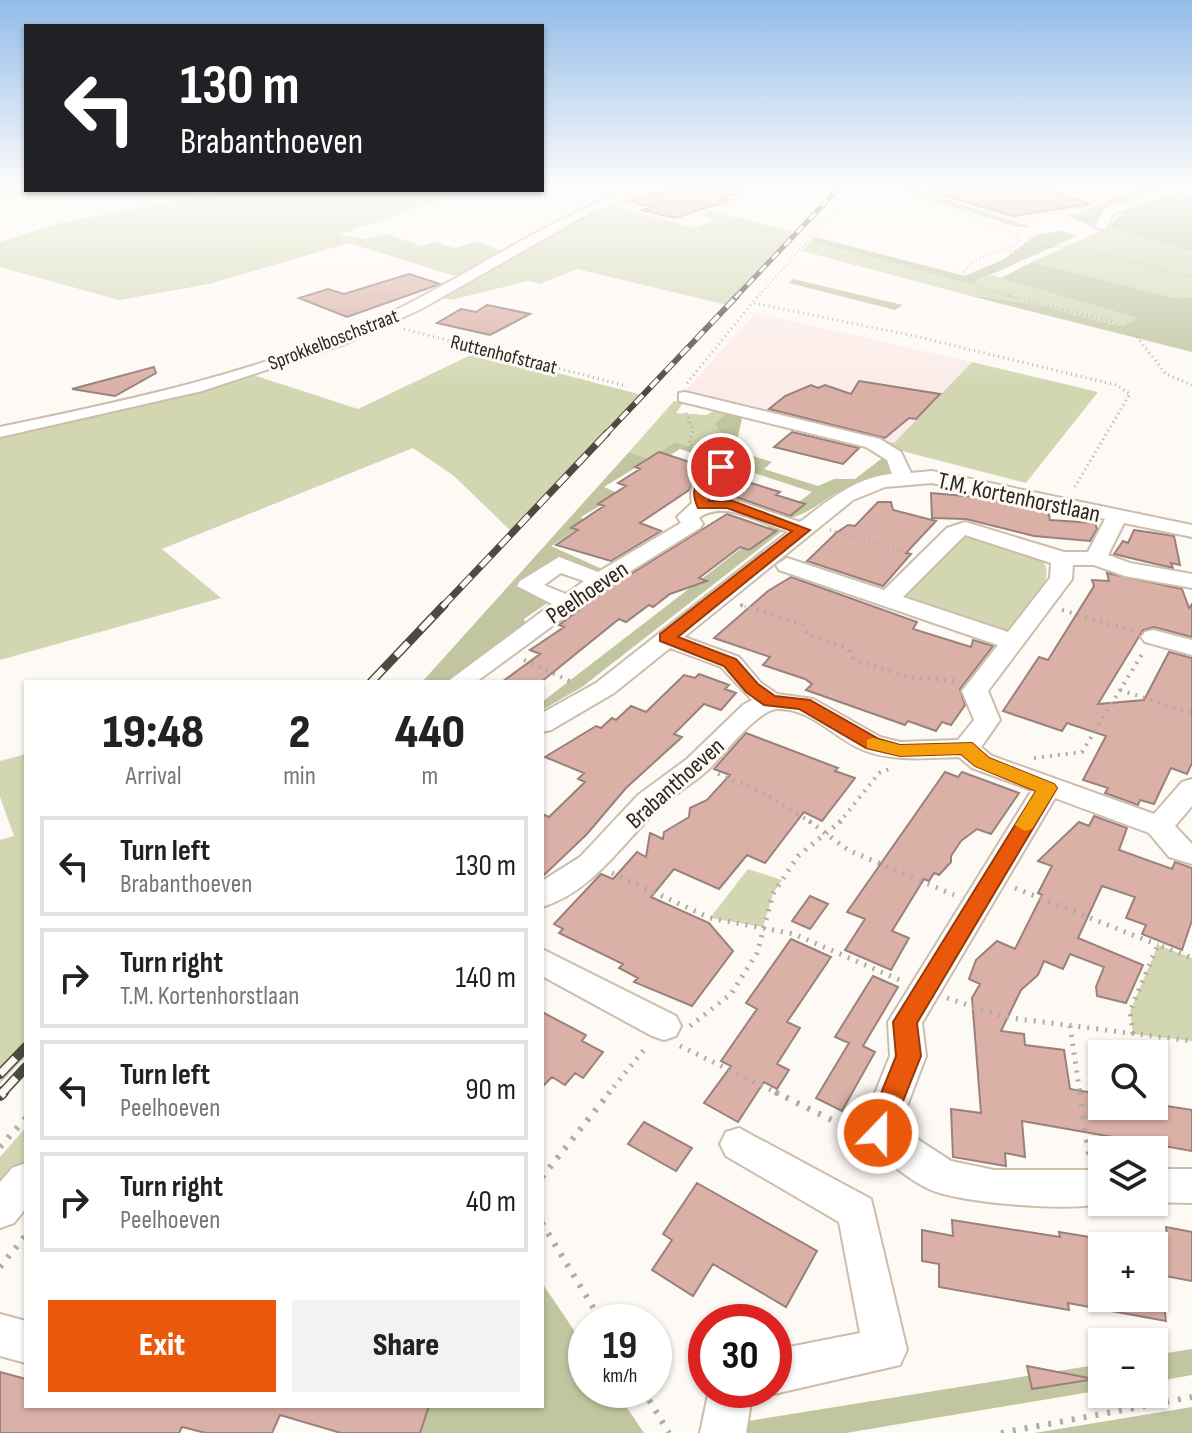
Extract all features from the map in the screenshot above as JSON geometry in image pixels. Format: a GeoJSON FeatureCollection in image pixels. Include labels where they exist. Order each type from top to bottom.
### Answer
{"type":"FeatureCollection","features":[{"type":"Feature","properties":{"kind":"street","name":"Sprokkelboschstraat"},"geometry":{"type":"LineString","coordinates":[[0,432],[190,387],[382,323],[505,255]]}},
{"type":"Feature","properties":{"kind":"street"},"geometry":{"type":"LineString","coordinates":[[692,399],[873,443],[896,456],[901,463],[902,478]]}},
{"type":"Feature","properties":{"kind":"street","name":"Peelhoeven"},"geometry":{"type":"LineString","coordinates":[[463,680],[600,580],[693,524],[687,517],[703,505],[700,493],[704,478],[721,467]]}},
{"type":"Feature","properties":{"kind":"street","name":"T.M. Kortenhorstlaan"},"geometry":{"type":"LineString","coordinates":[[544,723],[596,693],[846,496],[881,481],[902,478],[959,480],[1116,518],[1192,531]]}},
{"type":"Feature","properties":{"kind":"street"},"geometry":{"type":"LineString","coordinates":[[703,505],[728,504],[802,530]]}},
{"type":"Feature","properties":{"kind":"street"},"geometry":{"type":"LineString","coordinates":[[1096,558],[1116,518]]}},
{"type":"Feature","properties":{"kind":"street"},"geometry":{"type":"LineString","coordinates":[[889,598],[954,532],[965,528],[1062,559],[1096,558],[1125,569],[1192,581]]}},
{"type":"Feature","properties":{"kind":"street"},"geometry":{"type":"LineString","coordinates":[[966,748],[987,720],[975,691],[1061,579],[1062,559]]}},
{"type":"Feature","properties":{"kind":"street"},"geometry":{"type":"LineString","coordinates":[[568,603],[528,586],[559,564],[600,580]]}},
{"type":"Feature","properties":{"kind":"street"},"geometry":{"type":"LineString","coordinates":[[787,565],[1013,642]]}},
{"type":"Feature","properties":{"kind":"street"},"geometry":{"type":"LineString","coordinates":[[1153,637],[1192,648]]}},
{"type":"Feature","properties":{"kind":"street"},"geometry":{"type":"LineString","coordinates":[[666,638],[730,662],[752,688],[770,701],[804,704],[872,744],[900,750],[966,748],[982,762],[1159,826],[1179,850],[1192,854]]}},
{"type":"Feature","properties":{"kind":"street","name":"Brabanthoeven"},"geometry":{"type":"LineString","coordinates":[[544,895],[591,864],[648,802],[697,765],[752,710],[770,701]]}},
{"type":"Feature","properties":{"kind":"street"},"geometry":{"type":"LineString","coordinates":[[1047,788],[905,1022],[908,1056],[878,1133],[942,1177],[994,1187],[1088,1187]]}},
{"type":"Feature","properties":{"kind":"street"},"geometry":{"type":"LineString","coordinates":[[1159,826],[1192,788]]}},
{"type":"Feature","properties":{"kind":"street"},"geometry":{"type":"LineString","coordinates":[[544,962],[664,1026]]}},
{"type":"Feature","properties":{"kind":"street"},"geometry":{"type":"LineString","coordinates":[[739,1144],[857,1212],[885,1350],[792,1368]]}},
{"type":"Feature","properties":{"kind":"street"},"geometry":{"type":"LineString","coordinates":[[0,1210],[24,1182]]}},
{"type":"Feature","properties":{"kind":"street"},"geometry":{"type":"LineString","coordinates":[[1168,1186],[1192,1186]]}},
{"type":"Feature","properties":{"kind":"street"},"geometry":{"type":"LineString","coordinates":[[0,1335],[24,1341]]}},
{"type":"Feature","properties":{"kind":"street"},"geometry":{"type":"LineString","coordinates":[[723,1433],[728,1408]]}},
{"type":"Feature","properties":{"kind":"path"},"geometry":{"type":"LineString","coordinates":[[721,467],[689,444],[693,430],[685,415],[692,399],[681,390],[796,255]]}},
{"type":"Feature","properties":{"kind":"path"},"geometry":{"type":"LineString","coordinates":[[992,255],[973,262],[962,273],[984,290],[1110,321],[1136,336],[1166,374],[1192,385]]}},
{"type":"Feature","properties":{"kind":"path"},"geometry":{"type":"LineString","coordinates":[[1103,255],[1192,277]]}},
{"type":"Feature","properties":{"kind":"path"},"geometry":{"type":"LineString","coordinates":[[754,303],[948,344],[1116,385],[1130,394],[1070,496]]}},
{"type":"Feature","properties":{"kind":"path","name":"Ruttenhofstraat"},"geometry":{"type":"LineString","coordinates":[[382,323],[627,386]]}},
{"type":"Feature","properties":{"kind":"path"},"geometry":{"type":"LineString","coordinates":[[828,529],[928,558]]}},
{"type":"Feature","properties":{"kind":"path"},"geometry":{"type":"LineString","coordinates":[[738,604],[803,625],[808,635],[848,649],[854,660],[908,677],[981,682]]}},
{"type":"Feature","properties":{"kind":"path"},"geometry":{"type":"LineString","coordinates":[[1029,758],[1082,752],[1153,637],[1043,604]]}},
{"type":"Feature","properties":{"kind":"path"},"geometry":{"type":"LineString","coordinates":[[504,650],[596,693]]}},
{"type":"Feature","properties":{"kind":"path"},"geometry":{"type":"LineString","coordinates":[[1120,690],[1192,713]]}},
{"type":"Feature","properties":{"kind":"path"},"geometry":{"type":"LineString","coordinates":[[697,765],[762,792],[828,833],[848,850],[1192,958]]}},
{"type":"Feature","properties":{"kind":"path"},"geometry":{"type":"LineString","coordinates":[[664,1026],[690,1026],[731,994],[757,953],[773,894],[798,856],[828,833],[879,773],[903,768]]}},
{"type":"Feature","properties":{"kind":"path"},"geometry":{"type":"LineString","coordinates":[[591,864],[710,918],[794,934],[924,991],[1004,1017],[1192,1041]]}},
{"type":"Feature","properties":{"kind":"path"},"geometry":{"type":"LineString","coordinates":[[1133,1034],[1130,1011],[1158,945]]}},
{"type":"Feature","properties":{"kind":"path"},"geometry":{"type":"LineString","coordinates":[[664,1026],[675,1043],[859,1133],[878,1133]]}},
{"type":"Feature","properties":{"kind":"path"},"geometry":{"type":"LineString","coordinates":[[544,1175],[664,1026]]}},
{"type":"Feature","properties":{"kind":"path"},"geometry":{"type":"LineString","coordinates":[[1070,1026],[1089,1136]]}},
{"type":"Feature","properties":{"kind":"path"},"geometry":{"type":"LineString","coordinates":[[0,1147],[24,1120]]}},
{"type":"Feature","properties":{"kind":"path"},"geometry":{"type":"LineString","coordinates":[[544,1226],[591,1304]]}},
{"type":"Feature","properties":{"kind":"path"},"geometry":{"type":"LineString","coordinates":[[0,1267],[24,1237]]}},
{"type":"Feature","properties":{"kind":"path"},"geometry":{"type":"LineString","coordinates":[[1001,1433],[1192,1397]]}},
{"type":"Feature","properties":{"kind":"path"},"geometry":{"type":"LineString","coordinates":[[654,1408],[669,1433]]}},
{"type":"Feature","properties":{"kind":"shaded area"},"geometry":{"type":"Polygon","coordinates":[[[756,313],[972,362],[894,443],[686,390],[756,313]]]}},
{"type":"Feature","properties":{"kind":"green space"},"geometry":{"type":"Polygon","coordinates":[[[0,255],[308,255],[209,284],[119,300],[0,267],[0,255]]]}},
{"type":"Feature","properties":{"kind":"green space"},"geometry":{"type":"Polygon","coordinates":[[[387,255],[497,255],[458,277],[387,255]]]}},
{"type":"Feature","properties":{"kind":"green space"},"geometry":{"type":"Polygon","coordinates":[[[515,255],[778,255],[731,306],[577,269],[540,284],[528,281],[451,300],[440,297],[515,255]]]}},
{"type":"Feature","properties":{"kind":"green space"},"geometry":{"type":"Polygon","coordinates":[[[817,255],[862,255],[970,284],[992,275],[1139,318],[1121,327],[1035,304],[967,295],[817,255]]]}},
{"type":"Feature","properties":{"kind":"green space"},"geometry":{"type":"Polygon","coordinates":[[[862,255],[884,255],[965,276],[1009,255],[1035,255],[970,284],[862,255]]]}},
{"type":"Feature","properties":{"kind":"green space"},"geometry":{"type":"Polygon","coordinates":[[[1048,255],[1192,255],[1192,297],[1175,298],[1032,262],[1048,255]]]}},
{"type":"Feature","properties":{"kind":"green space"},"geometry":{"type":"Polygon","coordinates":[[[1032,262],[1175,298],[1192,297],[1192,352],[967,295],[1035,304],[1121,327],[1138,318],[1001,278],[1032,262]]]}},
{"type":"Feature","properties":{"kind":"green space"},"geometry":{"type":"Polygon","coordinates":[[[793,279],[903,305],[895,310],[789,283],[793,279]]]}},
{"type":"Feature","properties":{"kind":"green space"},"geometry":{"type":"Polygon","coordinates":[[[477,352],[646,396],[515,535],[454,476],[413,448],[162,549],[221,598],[0,660],[0,436],[253,375],[358,409],[477,352]]]}},
{"type":"Feature","properties":{"kind":"green space"},"geometry":{"type":"Polygon","coordinates":[[[972,362],[1098,392],[1026,483],[813,428],[818,424],[894,443],[972,362]]]}},
{"type":"Feature","properties":{"kind":"green space"},"geometry":{"type":"Polygon","coordinates":[[[674,401],[683,403],[676,413],[706,415],[718,409],[730,411],[723,444],[709,452],[675,442],[649,459],[629,452],[674,401]]]}},
{"type":"Feature","properties":{"kind":"green space"},"geometry":{"type":"Polygon","coordinates":[[[730,411],[743,414],[735,450],[772,462],[764,469],[818,486],[834,479],[855,479],[885,456],[899,468],[881,477],[851,485],[796,516],[776,519],[812,492],[742,469],[750,462],[725,454],[713,460],[680,449],[649,468],[640,465],[604,487],[620,494],[581,517],[587,523],[551,546],[602,569],[596,573],[559,558],[514,586],[550,601],[524,619],[526,625],[481,656],[457,680],[424,680],[629,452],[649,459],[675,442],[709,452],[726,440],[715,424],[730,411]]]}},
{"type":"Feature","properties":{"kind":"green space"},"geometry":{"type":"Polygon","coordinates":[[[770,526],[782,531],[582,687],[544,709],[544,700],[770,526]]]}},
{"type":"Feature","properties":{"kind":"green space"},"geometry":{"type":"Polygon","coordinates":[[[956,532],[1038,555],[1045,564],[1047,575],[1039,596],[1008,634],[891,597],[956,532]]]}},
{"type":"Feature","properties":{"kind":"green space"},"geometry":{"type":"Polygon","coordinates":[[[24,755],[24,1058],[0,1084],[0,840],[14,836],[0,797],[0,761],[24,755]]]}},
{"type":"Feature","properties":{"kind":"green space"},"geometry":{"type":"Polygon","coordinates":[[[748,869],[782,880],[773,894],[763,927],[710,918],[748,869]]]}},
{"type":"Feature","properties":{"kind":"green space"},"geometry":{"type":"Polygon","coordinates":[[[1158,945],[1192,958],[1192,1041],[1133,1034],[1130,1011],[1158,945]]]}},
{"type":"Feature","properties":{"kind":"green space"},"geometry":{"type":"Polygon","coordinates":[[[24,1129],[24,1169],[0,1197],[0,1157],[24,1129]]]}},
{"type":"Feature","properties":{"kind":"green space"},"geometry":{"type":"Polygon","coordinates":[[[544,1286],[568,1321],[568,1408],[627,1408],[644,1433],[391,1433],[399,1408],[544,1408],[544,1286]]]}},
{"type":"Feature","properties":{"kind":"green space"},"geometry":{"type":"Polygon","coordinates":[[[1192,1349],[1192,1375],[1168,1379],[1168,1353],[1192,1349]]]}},
{"type":"Feature","properties":{"kind":"green space"},"geometry":{"type":"Polygon","coordinates":[[[1088,1366],[1088,1392],[846,1433],[729,1433],[730,1424],[1088,1366]]]}},
{"type":"Feature","properties":{"kind":"green space"},"geometry":{"type":"Polygon","coordinates":[[[1192,1407],[1192,1433],[1034,1433],[1192,1407]]]}},
{"type":"Feature","properties":{"kind":"building"},"geometry":{"type":"Polygon","coordinates":[[[409,274],[440,284],[347,317],[299,298],[328,289],[344,294],[409,274]]]}},
{"type":"Feature","properties":{"kind":"building"},"geometry":{"type":"Polygon","coordinates":[[[487,305],[530,314],[490,335],[437,323],[461,309],[476,312],[487,305]]]}},
{"type":"Feature","properties":{"kind":"building"},"geometry":{"type":"Polygon","coordinates":[[[154,367],[156,373],[115,396],[72,389],[154,367]]]}},
{"type":"Feature","properties":{"kind":"building"},"geometry":{"type":"Polygon","coordinates":[[[859,381],[940,394],[916,419],[909,418],[885,438],[769,409],[785,396],[811,385],[818,388],[825,385],[851,394],[859,381]]]}},
{"type":"Feature","properties":{"kind":"building"},"geometry":{"type":"Polygon","coordinates":[[[792,432],[859,448],[843,464],[774,447],[792,432]]]}},
{"type":"Feature","properties":{"kind":"building"},"geometry":{"type":"Polygon","coordinates":[[[659,452],[702,466],[689,490],[640,523],[661,531],[611,561],[556,545],[578,530],[571,528],[604,506],[598,504],[626,486],[618,483],[640,469],[635,467],[659,452]]]}},
{"type":"Feature","properties":{"kind":"building"},"geometry":{"type":"Polygon","coordinates":[[[725,475],[780,492],[776,495],[805,504],[790,516],[736,497],[714,495],[716,483],[725,475]]]}},
{"type":"Feature","properties":{"kind":"building"},"geometry":{"type":"Polygon","coordinates":[[[931,493],[988,498],[1032,507],[1048,511],[1050,520],[1095,523],[1097,529],[1090,541],[1034,536],[966,519],[932,518],[931,493]]]}},
{"type":"Feature","properties":{"kind":"building"},"geometry":{"type":"Polygon","coordinates":[[[878,502],[891,502],[893,510],[936,521],[906,553],[911,554],[883,586],[807,561],[836,533],[848,525],[855,526],[878,502]]]}},
{"type":"Feature","properties":{"kind":"building"},"geometry":{"type":"Polygon","coordinates":[[[727,514],[776,531],[749,550],[740,547],[699,578],[707,581],[670,594],[626,622],[619,619],[543,680],[505,680],[540,654],[530,650],[564,627],[559,625],[610,587],[727,514]]]}},
{"type":"Feature","properties":{"kind":"building"},"geometry":{"type":"Polygon","coordinates":[[[1134,530],[1174,536],[1180,565],[1171,563],[1173,568],[1114,554],[1123,541],[1128,543],[1134,530]]]}},
{"type":"Feature","properties":{"kind":"building"},"geometry":{"type":"Polygon","coordinates":[[[1107,573],[1182,589],[1189,608],[1192,604],[1192,637],[1154,627],[1143,630],[1098,704],[1144,700],[1169,652],[1192,658],[1192,763],[1187,774],[1171,768],[1154,804],[1140,800],[1138,805],[1105,793],[1108,788],[1083,780],[1106,736],[1067,723],[1062,731],[1003,711],[1039,657],[1048,660],[1094,586],[1092,580],[1109,581],[1107,573]]]}},
{"type":"Feature","properties":{"kind":"building"},"geometry":{"type":"Polygon","coordinates":[[[791,577],[917,622],[913,629],[971,647],[973,640],[993,646],[960,689],[965,705],[951,725],[942,722],[936,731],[908,721],[905,725],[806,690],[812,684],[805,679],[763,665],[770,657],[714,638],[768,591],[791,577]]]}},
{"type":"Feature","properties":{"kind":"building"},"geometry":{"type":"Polygon","coordinates":[[[699,674],[729,685],[725,689],[736,693],[721,710],[704,704],[674,734],[682,737],[626,788],[587,834],[544,875],[544,815],[549,817],[585,782],[578,779],[584,773],[545,757],[596,726],[601,728],[612,718],[616,720],[631,706],[646,712],[684,675],[695,678],[699,674]]]}},
{"type":"Feature","properties":{"kind":"building"},"geometry":{"type":"Polygon","coordinates":[[[746,733],[838,768],[835,771],[855,778],[822,821],[804,812],[765,863],[747,855],[719,889],[674,869],[651,897],[709,923],[733,951],[692,1006],[634,982],[638,978],[619,968],[623,964],[559,933],[563,929],[554,924],[601,874],[613,879],[637,852],[646,857],[650,833],[663,839],[664,832],[689,817],[690,808],[707,800],[730,775],[714,769],[746,733]]]}},
{"type":"Feature","properties":{"kind":"building"},"geometry":{"type":"Polygon","coordinates":[[[945,772],[958,777],[962,772],[1019,793],[991,834],[977,829],[961,841],[951,856],[951,862],[939,875],[934,873],[929,881],[924,879],[892,931],[909,938],[891,970],[845,950],[865,919],[847,912],[945,772]]]}},
{"type":"Feature","properties":{"kind":"building"},"geometry":{"type":"Polygon","coordinates":[[[1094,816],[1127,828],[1119,850],[1172,869],[1175,862],[1192,868],[1192,920],[1182,950],[1142,934],[1146,925],[1126,918],[1135,897],[1102,886],[1078,938],[1143,965],[1126,1003],[1097,996],[1096,987],[1104,967],[1070,954],[1063,969],[1044,961],[1038,975],[1021,990],[1001,1031],[1024,1034],[1025,1045],[1064,1050],[1070,1089],[1088,1092],[1088,1120],[1168,1120],[1168,1106],[1192,1110],[1192,1151],[1168,1147],[1168,1136],[1107,1136],[1022,1121],[1025,1157],[1005,1153],[1006,1166],[953,1157],[951,1109],[981,1113],[972,998],[980,984],[969,979],[976,960],[997,941],[1015,949],[1042,895],[1038,893],[1052,866],[1038,861],[1079,822],[1089,826],[1094,816]]]}},
{"type":"Feature","properties":{"kind":"building"},"geometry":{"type":"Polygon","coordinates":[[[810,896],[828,904],[810,929],[792,921],[810,896]]]}},
{"type":"Feature","properties":{"kind":"building"},"geometry":{"type":"Polygon","coordinates":[[[791,939],[831,957],[787,1022],[800,1028],[777,1064],[789,1070],[777,1089],[764,1082],[738,1122],[704,1103],[731,1066],[721,1061],[757,1009],[746,1003],[791,939]]]}},
{"type":"Feature","properties":{"kind":"building"},"geometry":{"type":"Polygon","coordinates":[[[873,976],[898,987],[863,1046],[875,1052],[842,1111],[816,1098],[849,1043],[835,1037],[873,976]]]}},
{"type":"Feature","properties":{"kind":"building"},"geometry":{"type":"Polygon","coordinates":[[[544,1013],[586,1035],[582,1041],[603,1052],[583,1078],[575,1073],[565,1085],[552,1077],[544,1085],[544,1013]]]}},
{"type":"Feature","properties":{"kind":"building"},"geometry":{"type":"Polygon","coordinates":[[[644,1122],[692,1148],[676,1171],[628,1144],[644,1122]]]}},
{"type":"Feature","properties":{"kind":"building"},"geometry":{"type":"Polygon","coordinates":[[[697,1183],[817,1251],[788,1304],[781,1304],[713,1264],[693,1296],[652,1270],[672,1240],[663,1234],[697,1183]]]}},
{"type":"Feature","properties":{"kind":"building"},"geometry":{"type":"Polygon","coordinates":[[[952,1220],[1060,1237],[1059,1232],[1088,1237],[1088,1307],[1068,1303],[1069,1310],[939,1287],[939,1264],[922,1261],[922,1230],[953,1236],[952,1220]]]}},
{"type":"Feature","properties":{"kind":"building"},"geometry":{"type":"Polygon","coordinates":[[[1166,1227],[1192,1232],[1192,1281],[1168,1277],[1166,1227]]]}},
{"type":"Feature","properties":{"kind":"building"},"geometry":{"type":"Polygon","coordinates":[[[1117,1312],[1165,1312],[1166,1321],[1117,1312]]]}},
{"type":"Feature","properties":{"kind":"building"},"geometry":{"type":"Polygon","coordinates":[[[1027,1366],[1088,1378],[1088,1380],[1032,1389],[1027,1366]]]}},
{"type":"Feature","properties":{"kind":"building"},"geometry":{"type":"Polygon","coordinates":[[[0,1372],[24,1378],[24,1408],[428,1408],[420,1433],[341,1433],[280,1415],[272,1433],[206,1433],[182,1427],[179,1433],[0,1433],[0,1372]]]}},
{"type":"Feature","properties":{"kind":"railway"},"geometry":{"type":"LineString","coordinates":[[735,298],[776,255]]}},
{"type":"Feature","properties":{"kind":"railway"},"geometry":{"type":"LineString","coordinates":[[605,435],[737,296]]}},
{"type":"Feature","properties":{"kind":"railway"},"geometry":{"type":"LineString","coordinates":[[442,607],[607,433]]}},
{"type":"Feature","properties":{"kind":"railway"},"geometry":{"type":"LineString","coordinates":[[373,680],[444,605]]}},
{"type":"Feature","properties":{"kind":"railway"},"geometry":{"type":"LineString","coordinates":[[0,1074],[24,1049]]}},
{"type":"Feature","properties":{"kind":"railway"},"geometry":{"type":"LineString","coordinates":[[1,1094],[24,1069]]}},
{"type":"Feature","properties":{"kind":"slow traffic"},"geometry":{"type":"LineString","coordinates":[[873,744],[900,750],[966,748],[982,762],[1047,788],[1025,825]]}},
{"type":"Feature","properties":{"kind":"route"},"geometry":{"type":"LineString","coordinates":[[721,467],[704,478],[700,493],[703,505],[728,504],[802,530],[666,638],[730,662],[752,688],[770,701],[804,704],[872,744],[900,750],[966,748],[982,762],[1047,788],[905,1022],[908,1056],[878,1133]]}}]}
